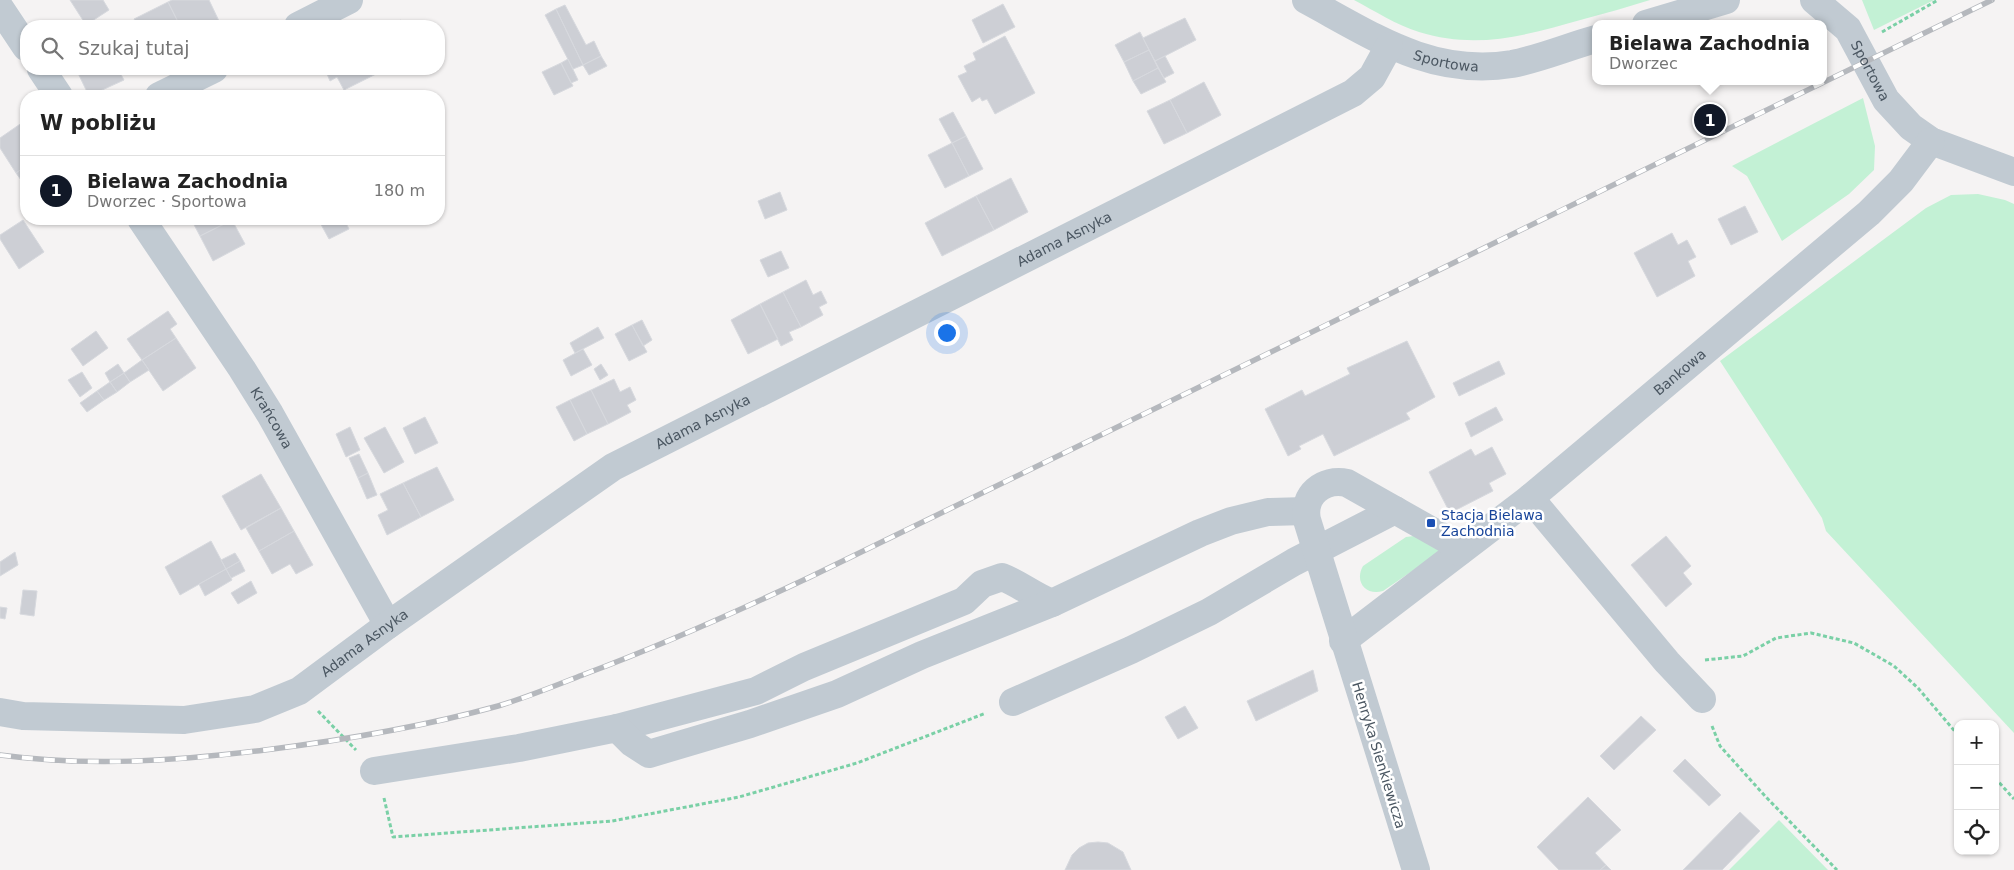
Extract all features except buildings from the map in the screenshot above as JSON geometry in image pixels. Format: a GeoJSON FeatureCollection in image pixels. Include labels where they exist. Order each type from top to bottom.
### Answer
{"type":"FeatureCollection","features":[{"type":"Feature","properties":{"kind":"street"},"geometry":{"type":"LineString","coordinates":[[310,20],[350,0]]}},
{"type":"Feature","properties":{"kind":"street","name":"Sportowa"},"geometry":{"type":"LineString","coordinates":[[1306,0],[1389,46],[1444,64],[1474,67],[1513,64],[1592,40]]}},
{"type":"Feature","properties":{"kind":"street"},"geometry":{"type":"LineString","coordinates":[[1659,20],[1726,0]]}},
{"type":"Feature","properties":{"kind":"street","name":"Sportowa"},"geometry":{"type":"LineString","coordinates":[[1814,0],[1848,29],[1886,100],[1911,127],[1931,141]]}},
{"type":"Feature","properties":{"kind":"street"},"geometry":{"type":"LineString","coordinates":[[0,8],[20,38]]}},
{"type":"Feature","properties":{"kind":"street","name":"Adama Asnyka"},"geometry":{"type":"LineString","coordinates":[[0,712],[23,716],[184,720],[255,709],[299,691],[388,625],[613,466],[1353,93],[1372,77],[1389,46]]}},
{"type":"Feature","properties":{"kind":"street"},"geometry":{"type":"LineString","coordinates":[[45,75],[55,90]]}},
{"type":"Feature","properties":{"kind":"street"},"geometry":{"type":"LineString","coordinates":[[171,90],[202,75]]}},
{"type":"Feature","properties":{"kind":"street"},"geometry":{"type":"LineString","coordinates":[[1931,141],[2014,172]]}},
{"type":"Feature","properties":{"kind":"street","name":"Bankowa"},"geometry":{"type":"LineString","coordinates":[[1343,640],[1530,498],[1869,213],[1901,181],[1931,141]]}},
{"type":"Feature","properties":{"kind":"street","name":"Krańcowa"},"geometry":{"type":"LineString","coordinates":[[145,225],[265,406],[388,625]]}},
{"type":"Feature","properties":{"kind":"street"},"geometry":{"type":"LineString","coordinates":[[617,728],[632,743],[649,754],[750,724],[837,694],[922,655],[1052,603],[1231,520],[1268,512],[1306,511],[1308,502],[1315,491],[1325,484],[1334,482],[1350,485],[1395,510],[1448,540],[1460,552]]}},
{"type":"Feature","properties":{"kind":"street"},"geometry":{"type":"LineString","coordinates":[[1530,498],[1667,662],[1702,699]]}},
{"type":"Feature","properties":{"kind":"street"},"geometry":{"type":"LineString","coordinates":[[1013,702],[1131,650],[1209,612],[1316,551],[1395,510]]}},
{"type":"Feature","properties":{"kind":"street","name":"Henryka Sienkiewicza"},"geometry":{"type":"LineString","coordinates":[[1306,511],[1307,520],[1343,640],[1416,870]]}},
{"type":"Feature","properties":{"kind":"street"},"geometry":{"type":"LineString","coordinates":[[374,772],[519,748],[617,728],[756,691],[804,667],[964,601],[982,584],[1002,577],[1019,584],[1036,597],[1052,603]]}},
{"type":"Feature","properties":{"kind":"path"},"geometry":{"type":"LineString","coordinates":[[1858,46],[1938,0]]}},
{"type":"Feature","properties":{"kind":"path"},"geometry":{"type":"LineString","coordinates":[[1667,662],[1742,656],[1776,638],[1811,634],[1854,643],[1894,666],[1918,688],[1954,730]]}},
{"type":"Feature","properties":{"kind":"path"},"geometry":{"type":"LineString","coordinates":[[1702,699],[1720,746],[1837,870]]}},
{"type":"Feature","properties":{"kind":"path"},"geometry":{"type":"LineString","coordinates":[[392,837],[612,820],[739,797],[857,763],[1013,702]]}},
{"type":"Feature","properties":{"kind":"path"},"geometry":{"type":"LineString","coordinates":[[1999,782],[2014,799]]}},
{"type":"Feature","properties":{"kind":"green space"},"geometry":{"type":"Polygon","coordinates":[[[1354,0],[1650,0],[1522,35],[1482,40],[1462,40],[1410,29],[1354,0]]]}},
{"type":"Feature","properties":{"kind":"green space"},"geometry":{"type":"Polygon","coordinates":[[[1862,0],[1934,0],[1874,30],[1862,0]]]}},
{"type":"Feature","properties":{"kind":"green space"},"geometry":{"type":"Polygon","coordinates":[[[1863,98],[1875,146],[1874,170],[1849,194],[1782,241],[1747,176],[1732,166],[1863,98]]]}},
{"type":"Feature","properties":{"kind":"green space"},"geometry":{"type":"Polygon","coordinates":[[[1978,194],[2014,204],[2014,733],[1826,531],[1822,518],[1720,361],[1926,208],[1951,195],[1978,194]]]}},
{"type":"Feature","properties":{"kind":"green space"},"geometry":{"type":"Polygon","coordinates":[[[1414,536],[1439,544],[1440,552],[1383,591],[1367,590],[1363,586],[1360,577],[1363,566],[1406,537],[1414,536]]]}},
{"type":"Feature","properties":{"kind":"green space"},"geometry":{"type":"Polygon","coordinates":[[[1779,820],[1828,870],[1729,870],[1779,820]]]}},
{"type":"Feature","properties":{"kind":"railway"},"geometry":{"type":"LineString","coordinates":[[1827,81],[1992,0]]}},
{"type":"Feature","properties":{"kind":"railway"},"geometry":{"type":"LineString","coordinates":[[0,755],[34,759],[100,762],[166,760],[265,750],[412,727],[498,706],[542,691],[671,640],[810,577],[1818,85]]}},
{"type":"Feature","properties":{"kind":"place","name":"Bielawa Zachodnia"},"geometry":{"type":"Point","coordinates":[1710,120]}},
{"type":"Feature","properties":{"kind":"place","name":"Stacja Bielawa Zachodnia"},"geometry":{"type":"Point","coordinates":[1431,523]}}]}
